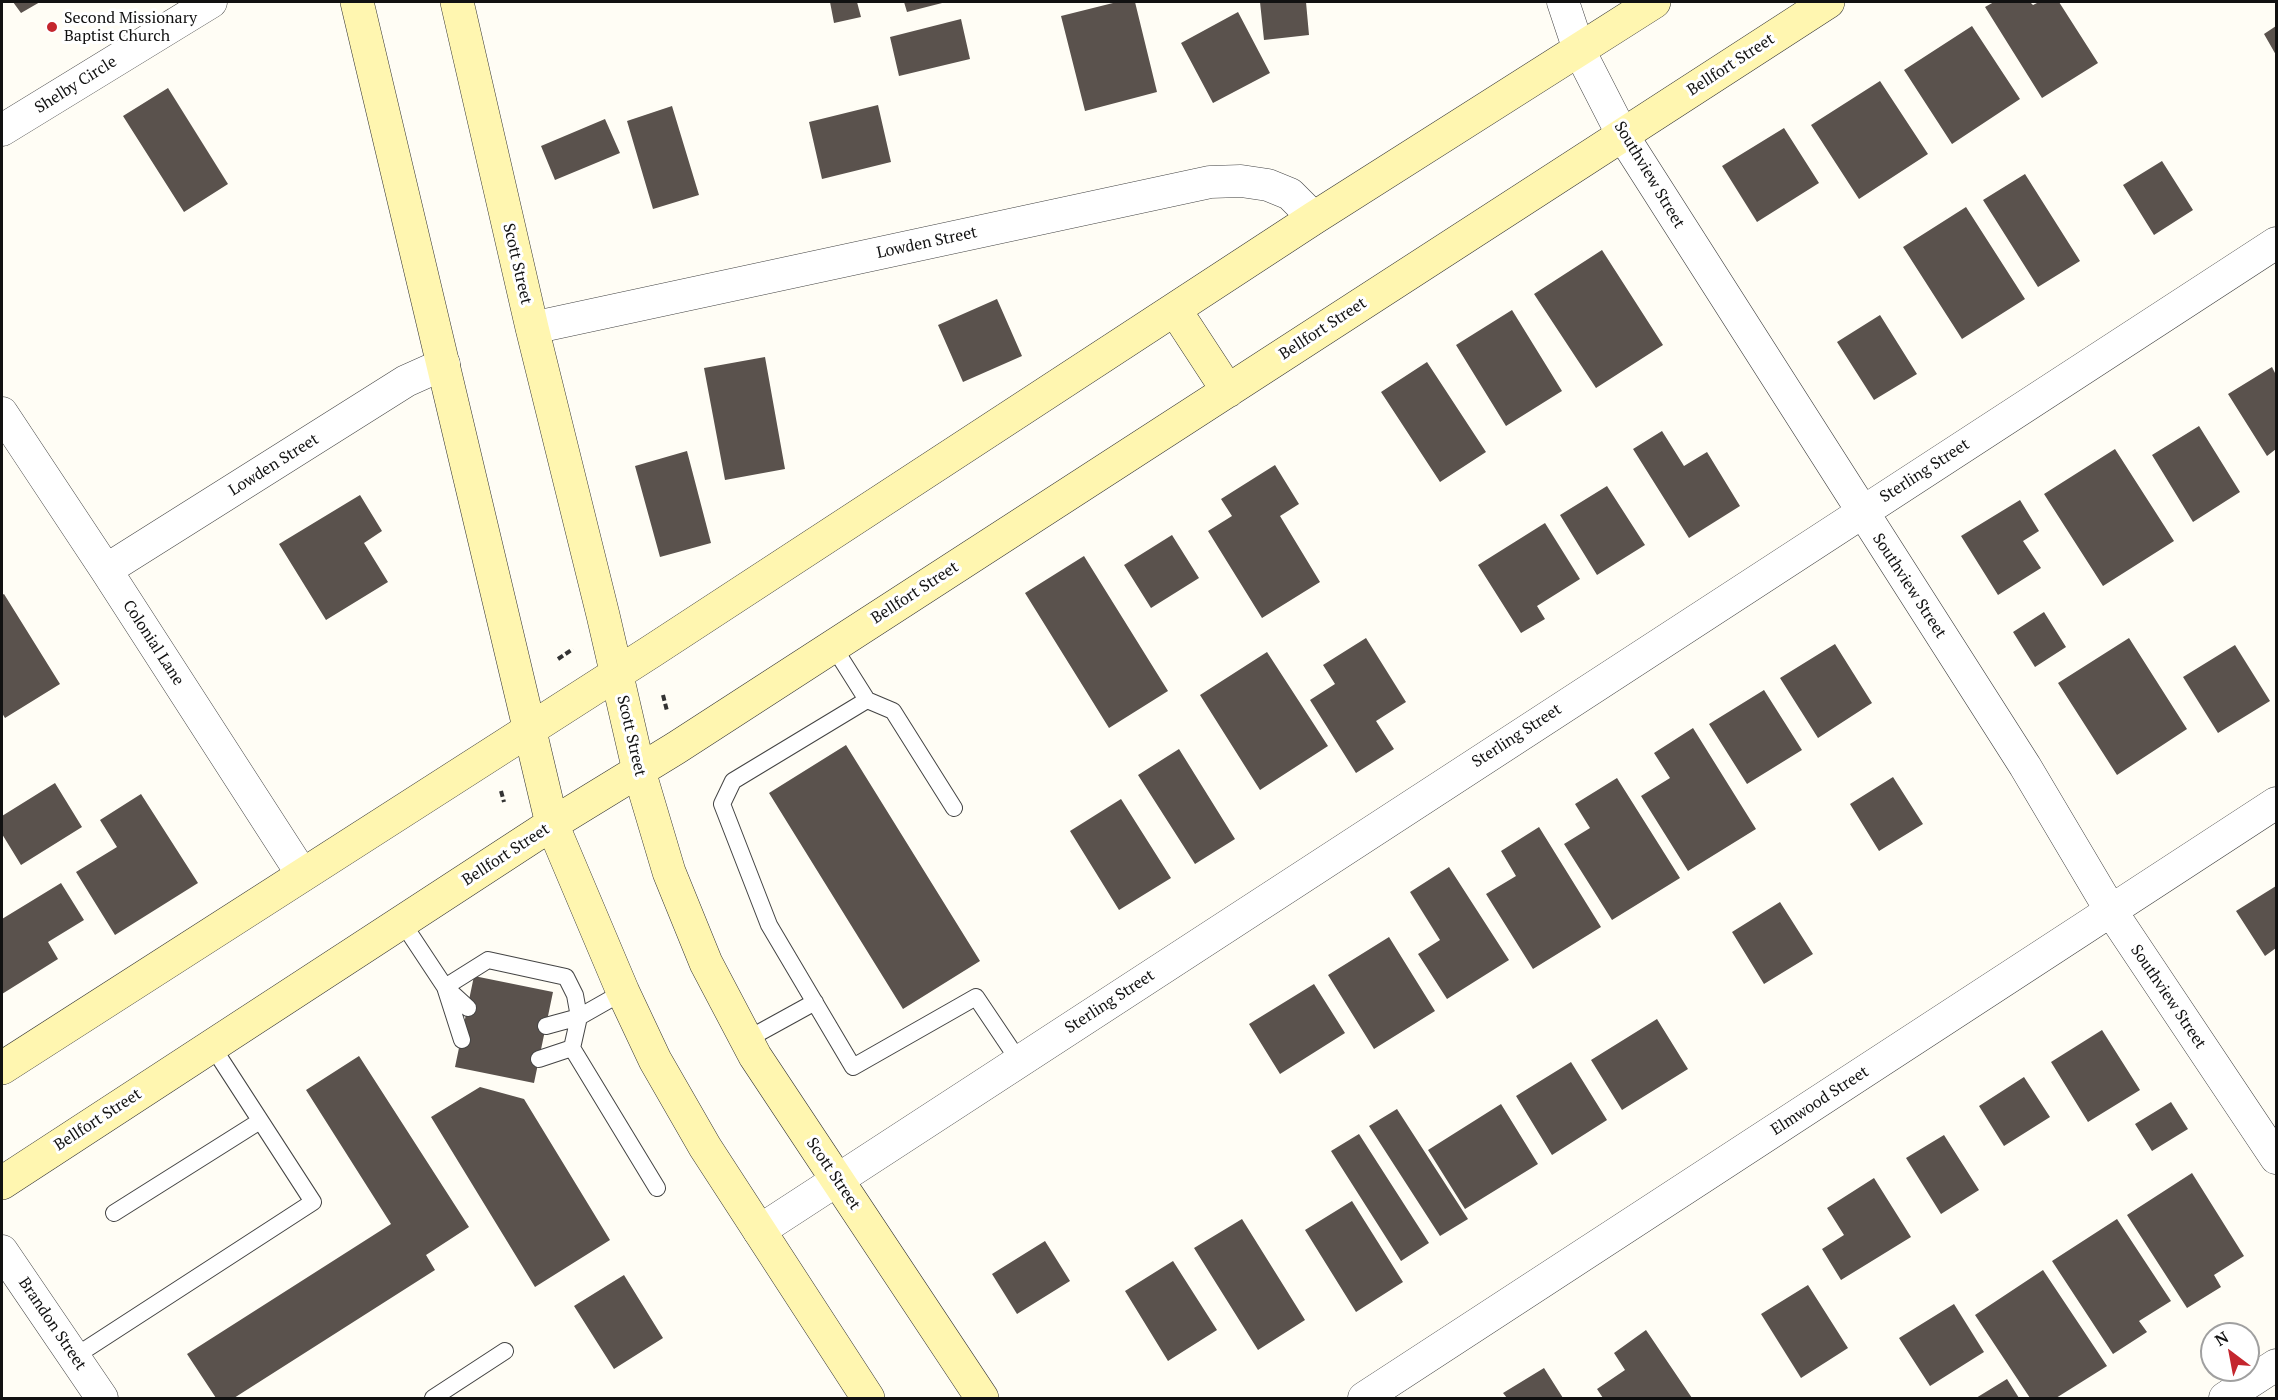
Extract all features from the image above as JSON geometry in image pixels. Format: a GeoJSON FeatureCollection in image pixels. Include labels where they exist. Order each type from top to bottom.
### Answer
{"type":"FeatureCollection","features":[{"type":"Feature","properties":{"kind":"main road"},"geometry":{"type":"LineString","coordinates":[[357,2],[552,824],[623,992],[655,1060],[705,1147],[868,1398]]}},
{"type":"Feature","properties":{"kind":"main road","name":"Scott Street"},"geometry":{"type":"LineString","coordinates":[[457,2],[532,328],[639,771],[669,872],[706,963],[754,1056],[982,1398]]}},
{"type":"Feature","properties":{"kind":"main road"},"geometry":{"type":"LineString","coordinates":[[2,1068],[617,673],[1314,218],[1654,2]]}},
{"type":"Feature","properties":{"kind":"main road","name":"Bellfort Street"},"geometry":{"type":"LineString","coordinates":[[2,1183],[552,824],[639,771],[1828,2]]}},
{"type":"Feature","properties":{"kind":"main road"},"geometry":{"type":"LineString","coordinates":[[1175,310],[1228,391]]}},
{"type":"Feature","properties":{"kind":"street","name":"Shelby Circle"},"geometry":{"type":"LineString","coordinates":[[2,130],[211,2]]}},
{"type":"Feature","properties":{"kind":"street","name":"Southview Street"},"geometry":{"type":"LineString","coordinates":[[1563,2],[1580,50],[1623,136],[2025,766],[2111,911],[2277,1158]]}},
{"type":"Feature","properties":{"kind":"street","name":"Lowden Street"},"geometry":{"type":"LineString","coordinates":[[532,328],[1210,182],[1241,181],[1268,185],[1290,194],[1314,218]]}},
{"type":"Feature","properties":{"kind":"street","name":"Sterling Street"},"geometry":{"type":"LineString","coordinates":[[759,1231],[2277,243]]}},
{"type":"Feature","properties":{"kind":"street","name":"Lowden Street"},"geometry":{"type":"LineString","coordinates":[[106,570],[406,381],[444,364]]}},
{"type":"Feature","properties":{"kind":"street","name":"Colonial Lane"},"geometry":{"type":"LineString","coordinates":[[2,413],[302,874]]}},
{"type":"Feature","properties":{"kind":"street","name":"Elmwood Street"},"geometry":{"type":"LineString","coordinates":[[1364,1398],[2277,804]]}},
{"type":"Feature","properties":{"kind":"street","name":"Brandon Street"},"geometry":{"type":"LineString","coordinates":[[2,1251],[102,1398]]}},
{"type":"Feature","properties":{"kind":"street"},"geometry":{"type":"LineString","coordinates":[[2225,1398],[2277,1365]]}},
{"type":"Feature","properties":{"kind":"lane"},"geometry":{"type":"LineString","coordinates":[[833,646],[867,700],[893,711],[954,808]]}},
{"type":"Feature","properties":{"kind":"lane"},"geometry":{"type":"LineString","coordinates":[[867,700],[733,780],[722,804],[770,925],[853,1067],[976,997],[1019,1061]]}},
{"type":"Feature","properties":{"kind":"lane"},"geometry":{"type":"LineString","coordinates":[[402,922],[445,987],[468,1008]]}},
{"type":"Feature","properties":{"kind":"lane"},"geometry":{"type":"LineString","coordinates":[[445,987],[488,960],[566,977],[575,995],[579,1017],[572,1048],[657,1188]]}},
{"type":"Feature","properties":{"kind":"lane"},"geometry":{"type":"LineString","coordinates":[[445,987],[462,1040]]}},
{"type":"Feature","properties":{"kind":"lane"},"geometry":{"type":"LineString","coordinates":[[546,1026],[579,1017],[623,992]]}},
{"type":"Feature","properties":{"kind":"lane"},"geometry":{"type":"LineString","coordinates":[[746,1040],[815,1002]]}},
{"type":"Feature","properties":{"kind":"lane"},"geometry":{"type":"LineString","coordinates":[[74,1357],[313,1202],[212,1046]]}},
{"type":"Feature","properties":{"kind":"lane"},"geometry":{"type":"LineString","coordinates":[[539,1059],[572,1048]]}},
{"type":"Feature","properties":{"kind":"lane"},"geometry":{"type":"LineString","coordinates":[[114,1213],[260,1121]]}},
{"type":"Feature","properties":{"kind":"lane"},"geometry":{"type":"LineString","coordinates":[[433,1398],[505,1351]]}},
{"type":"Feature","properties":{"kind":"path"},"geometry":{"type":"LineString","coordinates":[[558,659],[575,648]]}},
{"type":"Feature","properties":{"kind":"path"},"geometry":{"type":"LineString","coordinates":[[663,695],[667,711]]}},
{"type":"Feature","properties":{"kind":"building"},"geometry":{"type":"Polygon","coordinates":[[[13,2],[40,2],[21,13],[13,2]]]}},
{"type":"Feature","properties":{"kind":"building"},"geometry":{"type":"Polygon","coordinates":[[[830,2],[857,2],[861,17],[834,23],[830,2]]]}},
{"type":"Feature","properties":{"kind":"building"},"geometry":{"type":"Polygon","coordinates":[[[904,2],[946,2],[907,12],[904,2]]]}},
{"type":"Feature","properties":{"kind":"building"},"geometry":{"type":"Polygon","coordinates":[[[1117,2],[1135,2],[1157,92],[1085,111],[1061,16],[1117,2]]]}},
{"type":"Feature","properties":{"kind":"building"},"geometry":{"type":"Polygon","coordinates":[[[1260,2],[1306,2],[1309,35],[1264,40],[1260,2]]]}},
{"type":"Feature","properties":{"kind":"building"},"geometry":{"type":"Polygon","coordinates":[[[1994,2],[2030,2],[2033,5],[2039,2],[2059,2],[2098,63],[2042,98],[1985,7],[1994,2]]]}},
{"type":"Feature","properties":{"kind":"building"},"geometry":{"type":"Polygon","coordinates":[[[1238,12],[1270,73],[1213,103],[1181,43],[1238,12]]]}},
{"type":"Feature","properties":{"kind":"building"},"geometry":{"type":"Polygon","coordinates":[[[961,19],[970,59],[899,76],[890,37],[961,19]]]}},
{"type":"Feature","properties":{"kind":"building"},"geometry":{"type":"Polygon","coordinates":[[[1972,26],[2020,99],[1952,144],[1904,70],[1972,26]]]}},
{"type":"Feature","properties":{"kind":"building"},"geometry":{"type":"Polygon","coordinates":[[[2276,26],[2276,55],[2264,34],[2276,26]]]}},
{"type":"Feature","properties":{"kind":"building"},"geometry":{"type":"Polygon","coordinates":[[[1880,81],[1928,154],[1859,199],[1811,125],[1880,81]]]}},
{"type":"Feature","properties":{"kind":"building"},"geometry":{"type":"Polygon","coordinates":[[[168,88],[228,184],[184,212],[123,116],[168,88]]]}},
{"type":"Feature","properties":{"kind":"building"},"geometry":{"type":"Polygon","coordinates":[[[878,105],[891,162],[822,179],[809,122],[878,105]]]}},
{"type":"Feature","properties":{"kind":"building"},"geometry":{"type":"Polygon","coordinates":[[[672,106],[699,195],[653,209],[627,121],[672,106]]]}},
{"type":"Feature","properties":{"kind":"building"},"geometry":{"type":"Polygon","coordinates":[[[605,119],[620,153],[555,180],[541,146],[605,119]]]}},
{"type":"Feature","properties":{"kind":"building"},"geometry":{"type":"Polygon","coordinates":[[[1784,128],[1819,183],[1757,222],[1722,166],[1784,128]]]}},
{"type":"Feature","properties":{"kind":"building"},"geometry":{"type":"Polygon","coordinates":[[[2162,161],[2193,210],[2154,235],[2123,185],[2162,161]]]}},
{"type":"Feature","properties":{"kind":"building"},"geometry":{"type":"Polygon","coordinates":[[[2025,174],[2080,261],[2038,287],[1983,200],[2025,174]]]}},
{"type":"Feature","properties":{"kind":"building"},"geometry":{"type":"Polygon","coordinates":[[[1966,207],[2025,299],[1962,339],[1903,247],[1966,207]]]}},
{"type":"Feature","properties":{"kind":"building"},"geometry":{"type":"Polygon","coordinates":[[[1602,250],[1663,345],[1596,388],[1534,294],[1602,250]]]}},
{"type":"Feature","properties":{"kind":"building"},"geometry":{"type":"Polygon","coordinates":[[[997,299],[1022,356],[963,382],[938,325],[997,299]]]}},
{"type":"Feature","properties":{"kind":"building"},"geometry":{"type":"Polygon","coordinates":[[[1512,310],[1562,391],[1506,426],[1456,345],[1512,310]]]}},
{"type":"Feature","properties":{"kind":"building"},"geometry":{"type":"Polygon","coordinates":[[[1880,315],[1917,374],[1874,400],[1837,342],[1880,315]]]}},
{"type":"Feature","properties":{"kind":"building"},"geometry":{"type":"Polygon","coordinates":[[[765,357],[785,469],[725,480],[704,368],[765,357]]]}},
{"type":"Feature","properties":{"kind":"building"},"geometry":{"type":"Polygon","coordinates":[[[1427,362],[1486,452],[1440,482],[1381,392],[1427,362]]]}},
{"type":"Feature","properties":{"kind":"building"},"geometry":{"type":"Polygon","coordinates":[[[2272,367],[2276,375],[2276,449],[2267,456],[2228,394],[2272,367]]]}},
{"type":"Feature","properties":{"kind":"building"},"geometry":{"type":"Polygon","coordinates":[[[2199,426],[2240,492],[2193,522],[2152,455],[2199,426]]]}},
{"type":"Feature","properties":{"kind":"building"},"geometry":{"type":"Polygon","coordinates":[[[1662,431],[1684,466],[1707,452],[1740,506],[1689,538],[1633,449],[1662,431]]]}},
{"type":"Feature","properties":{"kind":"building"},"geometry":{"type":"Polygon","coordinates":[[[2115,449],[2174,541],[2103,586],[2044,494],[2115,449]]]}},
{"type":"Feature","properties":{"kind":"building"},"geometry":{"type":"Polygon","coordinates":[[[687,451],[711,543],[660,557],[635,466],[687,451]]]}},
{"type":"Feature","properties":{"kind":"building"},"geometry":{"type":"Polygon","coordinates":[[[1275,465],[1299,504],[1280,516],[1320,582],[1262,618],[1208,531],[1232,516],[1221,499],[1275,465]]]}},
{"type":"Feature","properties":{"kind":"building"},"geometry":{"type":"Polygon","coordinates":[[[1607,486],[1645,545],[1597,575],[1560,515],[1607,486]]]}},
{"type":"Feature","properties":{"kind":"building"},"geometry":{"type":"Polygon","coordinates":[[[360,495],[382,531],[364,543],[388,582],[326,620],[279,544],[360,495]]]}},
{"type":"Feature","properties":{"kind":"building"},"geometry":{"type":"Polygon","coordinates":[[[2020,500],[2039,531],[2023,541],[2041,568],[1998,595],[1961,536],[2020,500]]]}},
{"type":"Feature","properties":{"kind":"building"},"geometry":{"type":"Polygon","coordinates":[[[1545,523],[1580,579],[1537,606],[1545,619],[1521,633],[1478,565],[1545,523]]]}},
{"type":"Feature","properties":{"kind":"building"},"geometry":{"type":"Polygon","coordinates":[[[1172,535],[1199,578],[1151,608],[1124,565],[1172,535]]]}},
{"type":"Feature","properties":{"kind":"building"},"geometry":{"type":"Polygon","coordinates":[[[1084,556],[1168,691],[1109,728],[1025,593],[1084,556]]]}},
{"type":"Feature","properties":{"kind":"building"},"geometry":{"type":"Polygon","coordinates":[[[4,594],[60,684],[5,718],[2,713],[2,595],[4,594]]]}},
{"type":"Feature","properties":{"kind":"building"},"geometry":{"type":"Polygon","coordinates":[[[2044,612],[2066,647],[2035,667],[2013,632],[2044,612]]]}},
{"type":"Feature","properties":{"kind":"building"},"geometry":{"type":"Polygon","coordinates":[[[1366,638],[1406,702],[1376,721],[1394,749],[1356,773],[1310,700],[1335,684],[1323,665],[1366,638]]]}},
{"type":"Feature","properties":{"kind":"building"},"geometry":{"type":"Polygon","coordinates":[[[2129,638],[2187,729],[2117,775],[2058,683],[2129,638]]]}},
{"type":"Feature","properties":{"kind":"building"},"geometry":{"type":"Polygon","coordinates":[[[1835,644],[1872,703],[1818,738],[1780,678],[1835,644]]]}},
{"type":"Feature","properties":{"kind":"building"},"geometry":{"type":"Polygon","coordinates":[[[2235,645],[2270,701],[2218,733],[2183,677],[2235,645]]]}},
{"type":"Feature","properties":{"kind":"building"},"geometry":{"type":"Polygon","coordinates":[[[1267,652],[1328,746],[1260,790],[1200,695],[1267,652]]]}},
{"type":"Feature","properties":{"kind":"building"},"geometry":{"type":"Polygon","coordinates":[[[1764,690],[1802,750],[1747,784],[1709,724],[1764,690]]]}},
{"type":"Feature","properties":{"kind":"building"},"geometry":{"type":"Polygon","coordinates":[[[1693,728],[1756,829],[1688,871],[1641,796],[1670,778],[1654,753],[1693,728]]]}},
{"type":"Feature","properties":{"kind":"building"},"geometry":{"type":"Polygon","coordinates":[[[846,745],[980,961],[903,1009],[769,793],[846,745]]]}},
{"type":"Feature","properties":{"kind":"building"},"geometry":{"type":"Polygon","coordinates":[[[1179,749],[1235,839],[1195,864],[1138,775],[1179,749]]]}},
{"type":"Feature","properties":{"kind":"building"},"geometry":{"type":"Polygon","coordinates":[[[1893,777],[1923,824],[1879,851],[1850,804],[1893,777]]]}},
{"type":"Feature","properties":{"kind":"building"},"geometry":{"type":"Polygon","coordinates":[[[1617,778],[1680,878],[1612,920],[1564,844],[1590,828],[1575,804],[1617,778]]]}},
{"type":"Feature","properties":{"kind":"building"},"geometry":{"type":"Polygon","coordinates":[[[55,783],[82,827],[21,865],[2,834],[2,816],[55,783]]]}},
{"type":"Feature","properties":{"kind":"building"},"geometry":{"type":"Polygon","coordinates":[[[141,794],[198,883],[115,935],[76,872],[117,847],[100,820],[141,794]]]}},
{"type":"Feature","properties":{"kind":"building"},"geometry":{"type":"Polygon","coordinates":[[[1121,799],[1171,878],[1119,910],[1070,831],[1121,799]]]}},
{"type":"Feature","properties":{"kind":"building"},"geometry":{"type":"Polygon","coordinates":[[[1539,827],[1601,927],[1533,969],[1486,894],[1516,876],[1501,851],[1539,827]]]}},
{"type":"Feature","properties":{"kind":"building"},"geometry":{"type":"Polygon","coordinates":[[[1449,867],[1509,960],[1447,999],[1418,954],[1440,940],[1410,892],[1449,867]]]}},
{"type":"Feature","properties":{"kind":"building"},"geometry":{"type":"Polygon","coordinates":[[[61,883],[84,920],[48,942],[58,959],[2,994],[2,919],[61,883]]]}},
{"type":"Feature","properties":{"kind":"building"},"geometry":{"type":"Polygon","coordinates":[[[2276,886],[2276,948],[2265,956],[2236,911],[2276,886]]]}},
{"type":"Feature","properties":{"kind":"building"},"geometry":{"type":"Polygon","coordinates":[[[1780,902],[1813,954],[1764,984],[1732,932],[1780,902]]]}},
{"type":"Feature","properties":{"kind":"building"},"geometry":{"type":"Polygon","coordinates":[[[1389,937],[1435,1011],[1374,1049],[1328,975],[1389,937]]]}},
{"type":"Feature","properties":{"kind":"building"},"geometry":{"type":"Polygon","coordinates":[[[474,976],[553,992],[534,1083],[455,1067],[474,976]]]}},
{"type":"Feature","properties":{"kind":"building"},"geometry":{"type":"Polygon","coordinates":[[[1314,984],[1345,1033],[1280,1074],[1249,1024],[1314,984]]]}},
{"type":"Feature","properties":{"kind":"building"},"geometry":{"type":"Polygon","coordinates":[[[1657,1019],[1688,1069],[1622,1110],[1591,1060],[1657,1019]]]}},
{"type":"Feature","properties":{"kind":"building"},"geometry":{"type":"Polygon","coordinates":[[[2102,1030],[2140,1090],[2088,1122],[2051,1062],[2102,1030]]]}},
{"type":"Feature","properties":{"kind":"building"},"geometry":{"type":"Polygon","coordinates":[[[359,1056],[469,1227],[426,1255],[435,1270],[234,1398],[216,1398],[187,1354],[391,1224],[306,1090],[359,1056]]]}},
{"type":"Feature","properties":{"kind":"building"},"geometry":{"type":"Polygon","coordinates":[[[1571,1062],[1607,1120],[1552,1155],[1516,1096],[1571,1062]]]}},
{"type":"Feature","properties":{"kind":"building"},"geometry":{"type":"Polygon","coordinates":[[[2024,1077],[2050,1117],[2004,1146],[1979,1106],[2024,1077]]]}},
{"type":"Feature","properties":{"kind":"building"},"geometry":{"type":"Polygon","coordinates":[[[480,1087],[524,1099],[610,1240],[535,1287],[431,1117],[480,1087]]]}},
{"type":"Feature","properties":{"kind":"building"},"geometry":{"type":"Polygon","coordinates":[[[2171,1102],[2188,1129],[2152,1151],[2135,1124],[2171,1102]]]}},
{"type":"Feature","properties":{"kind":"building"},"geometry":{"type":"Polygon","coordinates":[[[1501,1104],[1538,1164],[1465,1209],[1428,1150],[1501,1104]]]}},
{"type":"Feature","properties":{"kind":"building"},"geometry":{"type":"Polygon","coordinates":[[[1397,1109],[1468,1219],[1440,1236],[1369,1126],[1397,1109]]]}},
{"type":"Feature","properties":{"kind":"building"},"geometry":{"type":"Polygon","coordinates":[[[1359,1134],[1429,1243],[1401,1261],[1331,1151],[1359,1134]]]}},
{"type":"Feature","properties":{"kind":"building"},"geometry":{"type":"Polygon","coordinates":[[[1944,1135],[1979,1190],[1941,1214],[1906,1158],[1944,1135]]]}},
{"type":"Feature","properties":{"kind":"building"},"geometry":{"type":"Polygon","coordinates":[[[2192,1173],[2244,1256],[2214,1275],[2221,1287],[2187,1308],[2127,1215],[2192,1173]]]}},
{"type":"Feature","properties":{"kind":"building"},"geometry":{"type":"Polygon","coordinates":[[[1874,1178],[1911,1237],[1841,1280],[1822,1249],[1844,1235],[1827,1208],[1874,1178]]]}},
{"type":"Feature","properties":{"kind":"building"},"geometry":{"type":"Polygon","coordinates":[[[1352,1201],[1403,1282],[1356,1312],[1305,1230],[1352,1201]]]}},
{"type":"Feature","properties":{"kind":"building"},"geometry":{"type":"Polygon","coordinates":[[[1242,1219],[1305,1320],[1258,1350],[1194,1248],[1242,1219]]]}},
{"type":"Feature","properties":{"kind":"building"},"geometry":{"type":"Polygon","coordinates":[[[2117,1219],[2171,1301],[2139,1321],[2147,1332],[2113,1354],[2052,1261],[2117,1219]]]}},
{"type":"Feature","properties":{"kind":"building"},"geometry":{"type":"Polygon","coordinates":[[[1045,1241],[1070,1281],[1017,1314],[992,1274],[1045,1241]]]}},
{"type":"Feature","properties":{"kind":"building"},"geometry":{"type":"Polygon","coordinates":[[[1173,1261],[1217,1330],[1168,1361],[1125,1291],[1173,1261]]]}},
{"type":"Feature","properties":{"kind":"building"},"geometry":{"type":"Polygon","coordinates":[[[2043,1270],[2107,1366],[2056,1398],[2030,1398],[1975,1315],[2043,1270]]]}},
{"type":"Feature","properties":{"kind":"building"},"geometry":{"type":"Polygon","coordinates":[[[624,1275],[663,1338],[614,1369],[574,1306],[624,1275]]]}},
{"type":"Feature","properties":{"kind":"building"},"geometry":{"type":"Polygon","coordinates":[[[1808,1285],[1848,1348],[1801,1378],[1761,1314],[1808,1285]]]}},
{"type":"Feature","properties":{"kind":"building"},"geometry":{"type":"Polygon","coordinates":[[[1954,1304],[1984,1352],[1930,1386],[1899,1338],[1954,1304]]]}},
{"type":"Feature","properties":{"kind":"building"},"geometry":{"type":"Polygon","coordinates":[[[1646,1330],[1692,1398],[1603,1398],[1597,1389],[1625,1370],[1614,1353],[1646,1330]]]}},
{"type":"Feature","properties":{"kind":"building"},"geometry":{"type":"Polygon","coordinates":[[[1544,1368],[1563,1398],[1507,1398],[1503,1393],[1544,1368]]]}},
{"type":"Feature","properties":{"kind":"building"},"geometry":{"type":"Polygon","coordinates":[[[2007,1379],[2019,1398],[1976,1398],[2007,1379]]]}},
{"type":"Feature","properties":{"kind":"place","name":"Second Missionary Baptist Church"},"geometry":{"type":"Point","coordinates":[52,27]}}]}
